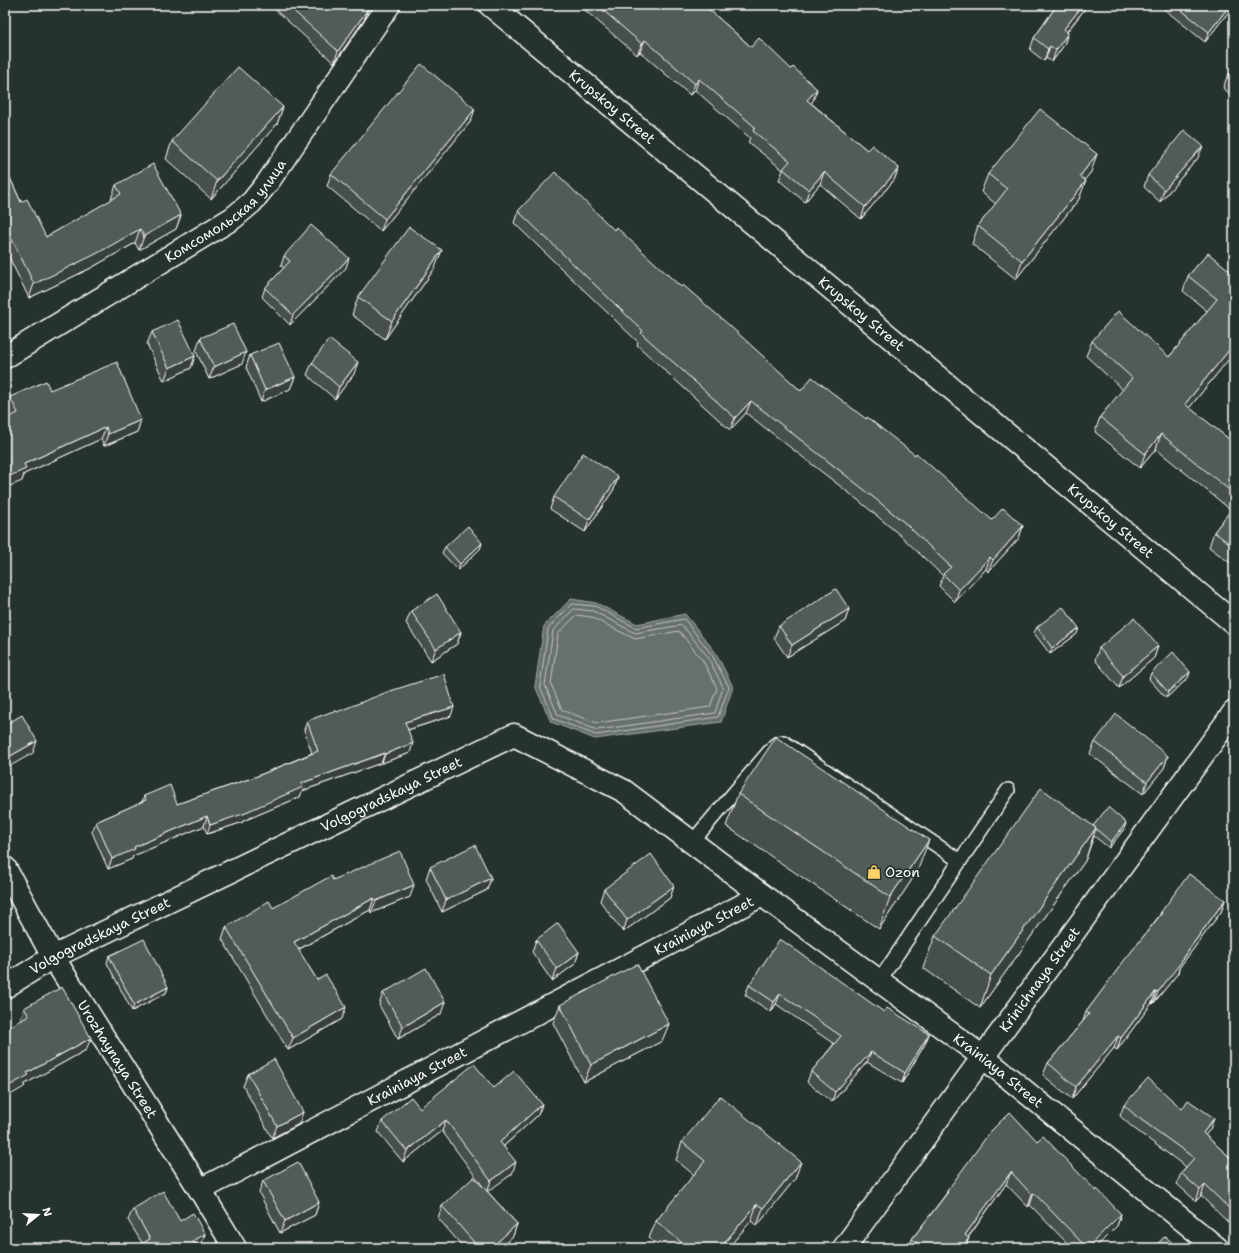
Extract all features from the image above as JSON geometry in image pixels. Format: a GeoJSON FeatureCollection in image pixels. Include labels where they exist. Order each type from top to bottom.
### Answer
{"type":"FeatureCollection","features":[{"type":"Feature","properties":{"kind":"street","name":"Комсомольская улица"},"geometry":{"type":"LineString","coordinates":[[5,357],[233,218],[252,202],[268,182],[389,5]]}},
{"type":"Feature","properties":{"kind":"street","name":"Krupskoy Street"},"geometry":{"type":"LineString","coordinates":[[490,5],[1234,623]]}},
{"type":"Feature","properties":{"kind":"street","name":"Krinichnaya Street"},"geometry":{"type":"LineString","coordinates":[[844,1248],[1234,712]]}},
{"type":"Feature","properties":{"kind":"street","name":"Volgogradskaya Street"},"geometry":{"type":"LineString","coordinates":[[5,986],[53,957],[514,735],[624,791],[762,895]]}},
{"type":"Feature","properties":{"kind":"street","name":"Urozhaynaya Street"},"geometry":{"type":"LineString","coordinates":[[5,868],[53,957],[235,1248]]}},
{"type":"Feature","properties":{"kind":"street","name":"Krainiaya Street"},"geometry":{"type":"LineString","coordinates":[[200,1190],[762,895],[983,1057],[1217,1248]]}},
{"type":"Feature","properties":{"kind":"lane"},"geometry":{"type":"LineString","coordinates":[[692,842],[774,746],[783,742],[960,861]]}},
{"type":"Feature","properties":{"kind":"lane"},"geometry":{"type":"LineString","coordinates":[[879,981],[1008,790]]}},
{"type":"Feature","properties":{"kind":"water"},"geometry":{"type":"Polygon","coordinates":[[[571,599],[596,603],[637,624],[685,614],[716,653],[733,687],[721,722],[595,739],[551,722],[535,686],[544,626],[571,599]]]}},
{"type":"Feature","properties":{"kind":"building"},"geometry":{"type":"Polygon","coordinates":[[[287,5],[364,5],[368,9],[338,51],[287,5]]]}},
{"type":"Feature","properties":{"kind":"building"},"geometry":{"type":"Polygon","coordinates":[[[597,5],[704,5],[751,47],[759,38],[791,69],[793,67],[817,89],[807,100],[867,150],[872,145],[899,168],[865,207],[824,172],[809,190],[783,169],[790,161],[753,131],[755,127],[699,79],[695,84],[645,40],[642,44],[597,5]]]}},
{"type":"Feature","properties":{"kind":"building"},"geometry":{"type":"Polygon","coordinates":[[[1057,5],[1083,5],[1064,29],[1068,33],[1056,50],[1050,46],[1048,49],[1034,38],[1057,5]]]}},
{"type":"Feature","properties":{"kind":"building"},"geometry":{"type":"Polygon","coordinates":[[[1175,5],[1230,5],[1209,32],[1175,5]]]}},
{"type":"Feature","properties":{"kind":"building"},"geometry":{"type":"Polygon","coordinates":[[[421,64],[475,109],[385,219],[331,174],[421,64]]]}},
{"type":"Feature","properties":{"kind":"building"},"geometry":{"type":"Polygon","coordinates":[[[238,67],[283,107],[217,181],[172,141],[238,67]]]}},
{"type":"Feature","properties":{"kind":"building"},"geometry":{"type":"Polygon","coordinates":[[[1234,68],[1234,83],[1227,77],[1234,68]]]}},
{"type":"Feature","properties":{"kind":"building"},"geometry":{"type":"Polygon","coordinates":[[[1040,109],[1097,154],[1080,176],[1086,181],[1022,261],[978,226],[1007,189],[988,174],[1040,109]]]}},
{"type":"Feature","properties":{"kind":"building"},"geometry":{"type":"Polygon","coordinates":[[[1184,130],[1203,146],[1164,190],[1148,175],[1184,130]]]}},
{"type":"Feature","properties":{"kind":"building"},"geometry":{"type":"Polygon","coordinates":[[[153,164],[181,215],[144,236],[140,229],[96,254],[34,284],[5,225],[5,167],[21,202],[27,199],[46,237],[121,194],[116,185],[153,164]]]}},
{"type":"Feature","properties":{"kind":"building"},"geometry":{"type":"Polygon","coordinates":[[[555,172],[614,230],[616,227],[681,287],[683,285],[801,391],[812,377],[866,419],[867,417],[915,455],[916,453],[992,520],[1003,508],[1023,526],[993,560],[990,557],[959,590],[943,574],[951,567],[906,524],[751,401],[735,418],[641,333],[643,331],[518,211],[555,172]]]}},
{"type":"Feature","properties":{"kind":"building"},"geometry":{"type":"Polygon","coordinates":[[[311,225],[349,258],[293,315],[265,288],[290,261],[284,256],[311,225]]]}},
{"type":"Feature","properties":{"kind":"building"},"geometry":{"type":"Polygon","coordinates":[[[409,227],[442,250],[392,321],[358,297],[409,227]]]}},
{"type":"Feature","properties":{"kind":"building"},"geometry":{"type":"Polygon","coordinates":[[[1208,253],[1234,274],[1234,344],[1185,404],[1234,443],[1234,494],[1161,434],[1145,454],[1100,417],[1132,378],[1092,341],[1118,311],[1169,357],[1217,299],[1188,276],[1208,253]]]}},
{"type":"Feature","properties":{"kind":"building"},"geometry":{"type":"Polygon","coordinates":[[[178,320],[195,356],[169,368],[152,332],[178,320]]]}},
{"type":"Feature","properties":{"kind":"building"},"geometry":{"type":"Polygon","coordinates":[[[233,324],[246,352],[214,367],[200,338],[233,324]]]}},
{"type":"Feature","properties":{"kind":"building"},"geometry":{"type":"Polygon","coordinates":[[[329,339],[358,362],[339,387],[312,363],[329,339]]]}},
{"type":"Feature","properties":{"kind":"building"},"geometry":{"type":"Polygon","coordinates":[[[279,343],[295,377],[265,390],[250,355],[279,343]]]}},
{"type":"Feature","properties":{"kind":"building"},"geometry":{"type":"Polygon","coordinates":[[[117,362],[141,420],[108,434],[106,427],[24,464],[26,469],[5,478],[5,419],[18,413],[10,397],[46,381],[50,390],[117,362]]]}},
{"type":"Feature","properties":{"kind":"building"},"geometry":{"type":"Polygon","coordinates":[[[583,453],[618,477],[589,520],[554,497],[583,453]]]}},
{"type":"Feature","properties":{"kind":"building"},"geometry":{"type":"Polygon","coordinates":[[[1234,506],[1234,547],[1214,532],[1234,506]]]}},
{"type":"Feature","properties":{"kind":"building"},"geometry":{"type":"Polygon","coordinates":[[[468,526],[482,543],[460,564],[445,547],[468,526]]]}},
{"type":"Feature","properties":{"kind":"building"},"geometry":{"type":"Polygon","coordinates":[[[836,589],[849,609],[792,645],[779,626],[836,589]]]}},
{"type":"Feature","properties":{"kind":"building"},"geometry":{"type":"Polygon","coordinates":[[[437,594],[461,632],[436,649],[411,611],[437,594]]]}},
{"type":"Feature","properties":{"kind":"building"},"geometry":{"type":"Polygon","coordinates":[[[1063,607],[1079,628],[1052,648],[1037,627],[1063,607]]]}},
{"type":"Feature","properties":{"kind":"building"},"geometry":{"type":"Polygon","coordinates":[[[1134,618],[1158,646],[1123,676],[1099,648],[1134,618]]]}},
{"type":"Feature","properties":{"kind":"building"},"geometry":{"type":"Polygon","coordinates":[[[1173,652],[1190,672],[1168,692],[1151,673],[1173,652]]]}},
{"type":"Feature","properties":{"kind":"building"},"geometry":{"type":"Polygon","coordinates":[[[444,674],[454,707],[405,722],[413,743],[302,783],[303,787],[246,813],[210,825],[207,816],[134,847],[135,849],[112,859],[96,822],[146,800],[144,796],[170,785],[177,804],[255,777],[318,751],[307,721],[336,710],[337,712],[387,692],[444,674]]]}},
{"type":"Feature","properties":{"kind":"building"},"geometry":{"type":"Polygon","coordinates":[[[1116,714],[1168,756],[1147,782],[1095,742],[1116,714]]]}},
{"type":"Feature","properties":{"kind":"building"},"geometry":{"type":"Polygon","coordinates":[[[22,715],[37,741],[5,759],[5,725],[22,715]]]}},
{"type":"Feature","properties":{"kind":"building"},"geometry":{"type":"Polygon","coordinates":[[[776,737],[929,840],[890,897],[738,794],[776,737]]]}},
{"type":"Feature","properties":{"kind":"building"},"geometry":{"type":"Polygon","coordinates":[[[1041,788],[1096,828],[991,975],[935,936],[1041,788]]]}},
{"type":"Feature","properties":{"kind":"building"},"geometry":{"type":"Polygon","coordinates":[[[1108,807],[1126,823],[1111,842],[1093,826],[1108,807]]]}},
{"type":"Feature","properties":{"kind":"building"},"geometry":{"type":"Polygon","coordinates":[[[475,845],[491,878],[446,900],[430,867],[475,845]]]}},
{"type":"Feature","properties":{"kind":"building"},"geometry":{"type":"Polygon","coordinates":[[[400,851],[414,885],[376,901],[374,898],[294,942],[317,980],[326,975],[346,1007],[293,1038],[226,927],[269,901],[273,908],[331,876],[333,880],[400,851]]]}},
{"type":"Feature","properties":{"kind":"building"},"geometry":{"type":"Polygon","coordinates":[[[651,854],[674,886],[627,920],[604,889],[651,854]]]}},
{"type":"Feature","properties":{"kind":"building"},"geometry":{"type":"Polygon","coordinates":[[[1189,874],[1225,900],[1158,992],[1156,991],[1121,1038],[1118,1036],[1076,1087],[1048,1063],[1089,1014],[1086,1012],[1162,913],[1161,912],[1189,874]]]}},
{"type":"Feature","properties":{"kind":"building"},"geometry":{"type":"Polygon","coordinates":[[[5,914],[8,920],[5,922],[5,914]]]}},
{"type":"Feature","properties":{"kind":"building"},"geometry":{"type":"Polygon","coordinates":[[[558,923],[579,952],[557,969],[536,940],[558,923]]]}},
{"type":"Feature","properties":{"kind":"building"},"geometry":{"type":"Polygon","coordinates":[[[144,939],[168,987],[134,1005],[109,956],[144,939]]]}},
{"type":"Feature","properties":{"kind":"building"},"geometry":{"type":"Polygon","coordinates":[[[780,939],[884,1012],[887,1008],[929,1034],[905,1073],[871,1052],[835,1092],[811,1072],[841,1036],[780,994],[774,1002],[749,985],[780,939]]]}},
{"type":"Feature","properties":{"kind":"building"},"geometry":{"type":"Polygon","coordinates":[[[637,964],[669,1024],[591,1065],[560,1005],[637,964]]]}},
{"type":"Feature","properties":{"kind":"building"},"geometry":{"type":"Polygon","coordinates":[[[426,968],[445,1002],[403,1027],[383,993],[426,968]]]}},
{"type":"Feature","properties":{"kind":"building"},"geometry":{"type":"Polygon","coordinates":[[[62,987],[91,1038],[27,1073],[29,1075],[5,1088],[5,1029],[29,1016],[24,1008],[62,987]]]}},
{"type":"Feature","properties":{"kind":"building"},"geometry":{"type":"Polygon","coordinates":[[[274,1059],[303,1112],[277,1126],[248,1074],[274,1059]]]}},
{"type":"Feature","properties":{"kind":"building"},"geometry":{"type":"Polygon","coordinates":[[[474,1064],[494,1088],[514,1071],[542,1104],[500,1142],[516,1162],[491,1181],[446,1120],[407,1151],[382,1121],[411,1097],[420,1108],[474,1064]]]}},
{"type":"Feature","properties":{"kind":"building"},"geometry":{"type":"Polygon","coordinates":[[[1148,1078],[1182,1109],[1188,1100],[1214,1118],[1203,1133],[1234,1161],[1234,1213],[1205,1185],[1200,1190],[1181,1173],[1194,1158],[1136,1116],[1124,1105],[1148,1078]]]}},
{"type":"Feature","properties":{"kind":"building"},"geometry":{"type":"Polygon","coordinates":[[[720,1096],[801,1162],[763,1208],[757,1204],[720,1248],[688,1248],[656,1221],[705,1161],[682,1142],[720,1096]]]}},
{"type":"Feature","properties":{"kind":"building"},"geometry":{"type":"Polygon","coordinates":[[[1010,1112],[1037,1141],[1043,1136],[1096,1191],[1097,1189],[1121,1214],[1087,1248],[1034,1193],[1032,1195],[1011,1172],[965,1235],[969,1238],[961,1248],[924,1248],[912,1239],[948,1192],[947,1191],[990,1132],[1010,1112]]]}},
{"type":"Feature","properties":{"kind":"building"},"geometry":{"type":"Polygon","coordinates":[[[298,1162],[319,1202],[285,1221],[263,1181],[298,1162]]]}},
{"type":"Feature","properties":{"kind":"building"},"geometry":{"type":"Polygon","coordinates":[[[474,1177],[517,1224],[491,1248],[479,1248],[442,1206],[474,1177]]]}},
{"type":"Feature","properties":{"kind":"building"},"geometry":{"type":"Polygon","coordinates":[[[163,1191],[180,1221],[193,1213],[205,1234],[193,1241],[198,1248],[134,1248],[150,1239],[133,1209],[163,1191]]]}},
{"type":"Feature","properties":{"kind":"building"},"geometry":{"type":"Polygon","coordinates":[[[1165,1236],[1178,1248],[1154,1248],[1165,1236]]]}},
{"type":"Feature","properties":{"kind":"building"},"geometry":{"type":"Polygon","coordinates":[[[312,1243],[315,1248],[303,1248],[312,1243]]]}},
{"type":"Feature","properties":{"kind":"place","name":"Ozon"},"geometry":{"type":"Point","coordinates":[874,872]}}]}
